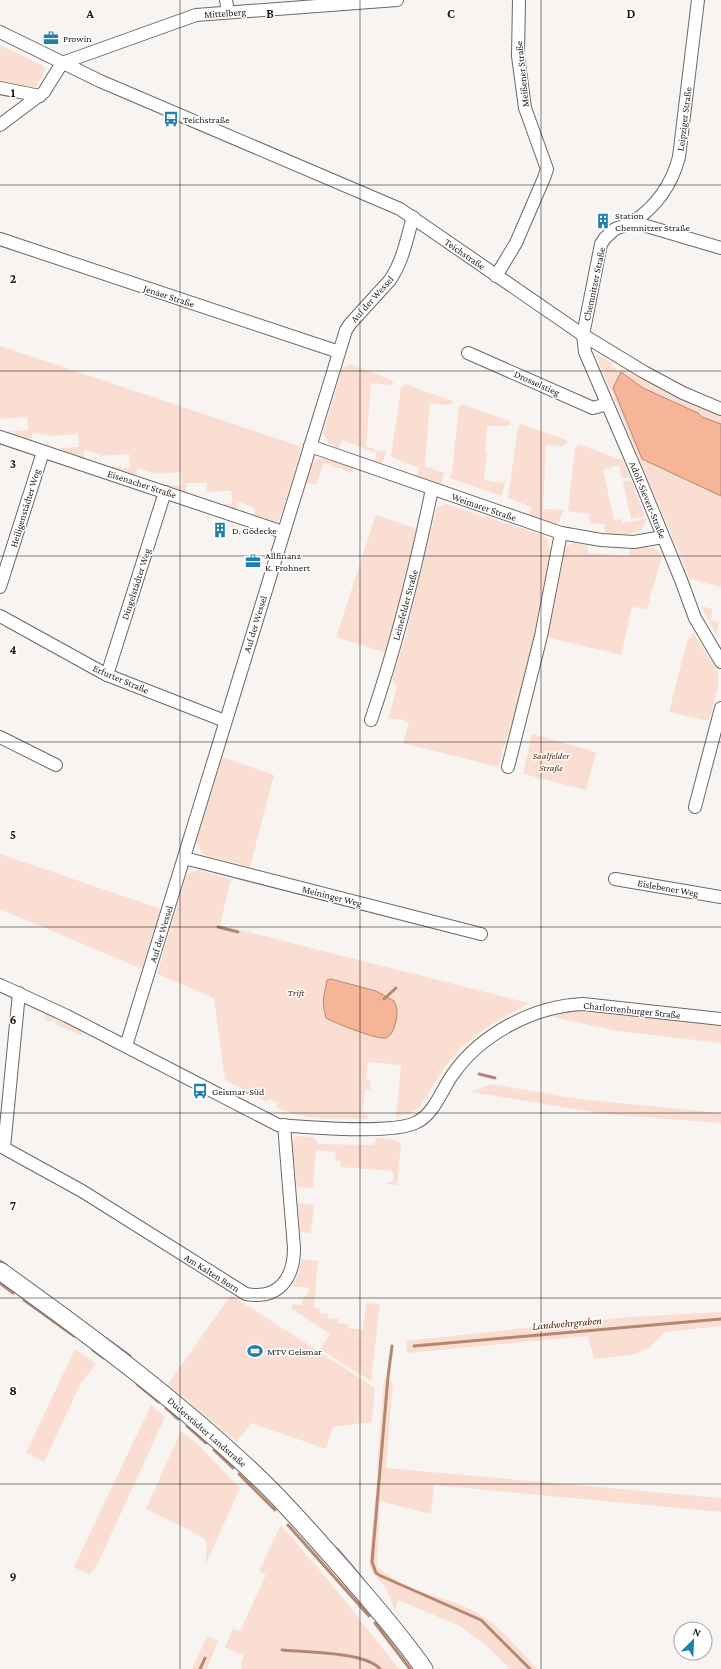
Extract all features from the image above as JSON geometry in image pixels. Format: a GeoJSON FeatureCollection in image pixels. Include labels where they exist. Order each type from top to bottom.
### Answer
{"type":"FeatureCollection","features":[{"type":"Feature","properties":{"kind":"main road","name":"Duderstädter Landstraße"},"geometry":{"type":"LineString","coordinates":[[0,1271],[129,1366],[229,1450],[288,1508],[388,1621],[424,1669]]}},
{"type":"Feature","properties":{"kind":"street"},"geometry":{"type":"LineString","coordinates":[[226,0],[228,12]]}},
{"type":"Feature","properties":{"kind":"street","name":"Mittelberg"},"geometry":{"type":"LineString","coordinates":[[62,64],[196,15],[353,2],[396,0]]}},
{"type":"Feature","properties":{"kind":"street","name":"Meißener Straße"},"geometry":{"type":"LineString","coordinates":[[496,276],[516,243],[547,169],[525,108],[518,56],[518,0]]}},
{"type":"Feature","properties":{"kind":"street","name":"Leipziger Straße"},"geometry":{"type":"LineString","coordinates":[[633,222],[644,215],[655,204],[667,188],[676,171],[698,0]]}},
{"type":"Feature","properties":{"kind":"street","name":"Teichstraße"},"geometry":{"type":"LineString","coordinates":[[0,32],[62,64],[106,84],[400,209],[414,217],[496,276],[583,335],[644,372],[721,409]]}},
{"type":"Feature","properties":{"kind":"street"},"geometry":{"type":"LineString","coordinates":[[0,125],[40,96],[48,88],[62,64]]}},
{"type":"Feature","properties":{"kind":"street"},"geometry":{"type":"LineString","coordinates":[[0,88],[40,96]]}},
{"type":"Feature","properties":{"kind":"street","name":"Auf der Wessel"},"geometry":{"type":"LineString","coordinates":[[126,1046],[346,330],[395,273],[414,217]]}},
{"type":"Feature","properties":{"kind":"street"},"geometry":{"type":"LineString","coordinates":[[633,222],[721,248]]}},
{"type":"Feature","properties":{"kind":"street","name":"Chemnitzer Straße"},"geometry":{"type":"LineString","coordinates":[[583,335],[601,244],[615,229],[633,222]]}},
{"type":"Feature","properties":{"kind":"street","name":"Jenaer Straße"},"geometry":{"type":"LineString","coordinates":[[0,239],[339,352]]}},
{"type":"Feature","properties":{"kind":"street","name":"Adolf-Sievert-Straße"},"geometry":{"type":"LineString","coordinates":[[583,335],[586,352],[681,580],[695,618],[721,662]]}},
{"type":"Feature","properties":{"kind":"street","name":"Drosselstieg"},"geometry":{"type":"LineString","coordinates":[[468,353],[592,408],[607,404]]}},
{"type":"Feature","properties":{"kind":"street","name":"Eisenacher Straße"},"geometry":{"type":"LineString","coordinates":[[0,437],[284,532]]}},
{"type":"Feature","properties":{"kind":"street","name":"Weimarer Straße"},"geometry":{"type":"LineString","coordinates":[[310,446],[560,533],[601,540],[627,541],[663,537]]}},
{"type":"Feature","properties":{"kind":"street","name":"Heiligenstädter Weg"},"geometry":{"type":"LineString","coordinates":[[0,587],[43,452]]}},
{"type":"Feature","properties":{"kind":"street","name":"Leinefelder Straße"},"geometry":{"type":"LineString","coordinates":[[371,720],[411,589],[432,489]]}},
{"type":"Feature","properties":{"kind":"street","name":"Dingelstädter Weg"},"geometry":{"type":"LineString","coordinates":[[107,675],[165,492]]}},
{"type":"Feature","properties":{"kind":"street"},"geometry":{"type":"LineString","coordinates":[[508,767],[540,636],[560,533]]}},
{"type":"Feature","properties":{"kind":"street","name":"Erfurter Straße"},"geometry":{"type":"LineString","coordinates":[[0,616],[107,675],[225,721]]}},
{"type":"Feature","properties":{"kind":"street"},"geometry":{"type":"LineString","coordinates":[[695,807],[721,708]]}},
{"type":"Feature","properties":{"kind":"street"},"geometry":{"type":"LineString","coordinates":[[0,737],[56,765]]}},
{"type":"Feature","properties":{"kind":"street","name":"Meininger Weg"},"geometry":{"type":"LineString","coordinates":[[184,858],[481,934]]}},
{"type":"Feature","properties":{"kind":"street","name":"Eislebener Weg"},"geometry":{"type":"LineString","coordinates":[[615,879],[721,898]]}},
{"type":"Feature","properties":{"kind":"street"},"geometry":{"type":"LineString","coordinates":[[0,985],[126,1046],[278,1125],[284,1125]]}},
{"type":"Feature","properties":{"kind":"street","name":"Am Kalten Born"},"geometry":{"type":"LineString","coordinates":[[19,993],[2,1147],[87,1194],[246,1294],[262,1296],[274,1292],[283,1284],[290,1274],[293,1264],[294,1248],[284,1125]]}},
{"type":"Feature","properties":{"kind":"street","name":"Charlottenburger Straße"},"geometry":{"type":"LineString","coordinates":[[284,1125],[384,1129],[418,1122],[427,1115],[433,1107],[453,1073],[467,1056],[484,1041],[512,1024],[540,1012],[574,1004],[583,1004],[721,1019]]}},
{"type":"Feature","properties":{"kind":"green space"},"geometry":{"type":"Polygon","coordinates":[[[0,45],[44,66],[45,70],[37,86],[0,83],[0,45]]]}},
{"type":"Feature","properties":{"kind":"green space"},"geometry":{"type":"Polygon","coordinates":[[[0,346],[302,447],[280,518],[276,522],[254,515],[255,508],[237,501],[238,510],[222,504],[232,504],[231,491],[207,492],[207,483],[186,483],[186,493],[158,483],[172,486],[182,485],[181,472],[156,474],[138,468],[135,476],[102,465],[130,468],[129,454],[100,456],[100,454],[84,450],[84,458],[60,450],[60,448],[79,447],[78,434],[51,436],[32,433],[32,441],[7,432],[28,430],[27,417],[0,419],[0,346]]]}},
{"type":"Feature","properties":{"kind":"green space"},"geometry":{"type":"Polygon","coordinates":[[[597,354],[612,363],[611,366],[620,372],[623,369],[631,374],[633,371],[721,415],[721,587],[690,579],[596,356],[597,354]]]}},
{"type":"Feature","properties":{"kind":"green space"},"geometry":{"type":"Polygon","coordinates":[[[350,364],[391,380],[394,383],[389,385],[371,383],[366,447],[374,448],[374,450],[386,451],[382,464],[374,462],[377,453],[342,440],[338,449],[328,442],[323,434],[341,371],[350,364]]]}},
{"type":"Feature","properties":{"kind":"green space"},"geometry":{"type":"Polygon","coordinates":[[[405,384],[452,401],[452,403],[447,405],[430,403],[425,467],[444,472],[441,484],[416,477],[419,468],[391,457],[401,388],[405,384]]]}},
{"type":"Feature","properties":{"kind":"green space"},"geometry":{"type":"Polygon","coordinates":[[[462,404],[509,421],[511,426],[487,426],[485,453],[487,454],[484,480],[501,483],[505,481],[502,496],[449,478],[452,471],[459,407],[462,404]]]}},
{"type":"Feature","properties":{"kind":"green space"},"geometry":{"type":"Polygon","coordinates":[[[521,424],[566,440],[568,443],[562,446],[546,445],[543,509],[563,510],[558,525],[529,516],[532,507],[508,498],[518,427],[521,424]]]}},
{"type":"Feature","properties":{"kind":"green space"},"geometry":{"type":"Polygon","coordinates":[[[578,444],[622,460],[630,477],[622,479],[619,465],[603,470],[614,520],[622,519],[622,523],[646,519],[645,525],[641,530],[630,534],[604,533],[605,524],[589,523],[590,514],[568,511],[575,448],[578,444]]]}},
{"type":"Feature","properties":{"kind":"green space"},"geometry":{"type":"Polygon","coordinates":[[[318,458],[354,468],[352,473],[324,463],[316,484],[305,484],[312,464],[318,458]]]}},
{"type":"Feature","properties":{"kind":"green space"},"geometry":{"type":"Polygon","coordinates":[[[631,480],[645,516],[631,519],[623,482],[631,480]]]}},
{"type":"Feature","properties":{"kind":"green space"},"geometry":{"type":"Polygon","coordinates":[[[446,504],[543,535],[548,540],[549,548],[552,549],[522,687],[498,767],[403,743],[409,722],[399,719],[388,719],[397,687],[392,679],[405,638],[436,510],[437,507],[446,504]]]}},
{"type":"Feature","properties":{"kind":"green space"},"geometry":{"type":"Polygon","coordinates":[[[376,515],[417,529],[399,607],[386,653],[336,637],[376,515]]]}},
{"type":"Feature","properties":{"kind":"green space"},"geometry":{"type":"Polygon","coordinates":[[[573,543],[588,546],[588,553],[629,556],[630,548],[652,548],[659,552],[662,556],[647,609],[632,607],[621,655],[547,637],[562,554],[567,546],[573,543]]]}},
{"type":"Feature","properties":{"kind":"green space"},"geometry":{"type":"Polygon","coordinates":[[[701,606],[713,609],[710,620],[719,622],[716,635],[701,606]]]}},
{"type":"Feature","properties":{"kind":"green space"},"geometry":{"type":"Polygon","coordinates":[[[693,632],[718,672],[718,688],[709,721],[669,712],[688,638],[691,639],[693,632]]]}},
{"type":"Feature","properties":{"kind":"green space","name":"Saalfelder Straße"},"geometry":{"type":"Polygon","coordinates":[[[532,734],[596,752],[586,790],[523,774],[532,734]]]}},
{"type":"Feature","properties":{"kind":"green space"},"geometry":{"type":"Polygon","coordinates":[[[222,757],[274,775],[250,867],[204,855],[196,842],[222,757]]]}},
{"type":"Feature","properties":{"kind":"green space"},"geometry":{"type":"Polygon","coordinates":[[[0,854],[161,909],[142,969],[0,909],[0,854]]]}},
{"type":"Feature","properties":{"kind":"green space","name":"Trift"},"geometry":{"type":"Polygon","coordinates":[[[197,870],[231,879],[220,925],[529,1003],[487,1027],[461,1048],[444,1068],[420,1107],[410,1113],[396,1117],[401,1065],[368,1062],[366,1079],[371,1080],[370,1090],[365,1089],[362,1114],[368,1115],[367,1119],[309,1117],[298,1115],[276,1107],[278,1103],[269,1099],[267,1102],[225,1080],[214,998],[157,974],[187,874],[197,870]]]}},
{"type":"Feature","properties":{"kind":"green space"},"geometry":{"type":"Polygon","coordinates":[[[575,1011],[605,1012],[721,1024],[721,1043],[617,1031],[549,1016],[575,1011]]]}},
{"type":"Feature","properties":{"kind":"green space"},"geometry":{"type":"Polygon","coordinates":[[[45,1013],[81,1030],[82,1036],[57,1025],[56,1020],[46,1022],[45,1013]]]}},
{"type":"Feature","properties":{"kind":"green space"},"geometry":{"type":"Polygon","coordinates":[[[491,1084],[579,1099],[721,1113],[721,1123],[604,1114],[471,1092],[491,1084]]]}},
{"type":"Feature","properties":{"kind":"green space"},"geometry":{"type":"Polygon","coordinates":[[[297,1136],[314,1137],[318,1144],[373,1145],[377,1138],[389,1139],[401,1143],[397,1185],[386,1184],[393,1182],[394,1175],[391,1171],[340,1167],[341,1161],[335,1160],[336,1152],[316,1150],[313,1188],[297,1187],[292,1142],[297,1136]]]}},
{"type":"Feature","properties":{"kind":"green space"},"geometry":{"type":"Polygon","coordinates":[[[298,1203],[314,1205],[311,1233],[300,1232],[298,1203]]]}},
{"type":"Feature","properties":{"kind":"green space"},"geometry":{"type":"Polygon","coordinates":[[[301,1259],[318,1261],[314,1308],[320,1308],[320,1313],[328,1314],[328,1318],[339,1319],[338,1323],[349,1324],[348,1328],[363,1330],[366,1303],[380,1304],[371,1381],[320,1349],[330,1334],[292,1309],[292,1304],[301,1305],[304,1297],[306,1297],[307,1293],[309,1293],[309,1288],[292,1286],[299,1273],[301,1259]]]}},
{"type":"Feature","properties":{"kind":"green space","name":"MTV Geismar"},"geometry":{"type":"Polygon","coordinates":[[[231,1295],[375,1388],[372,1422],[333,1427],[326,1449],[251,1423],[237,1442],[168,1384],[231,1295]]]}},
{"type":"Feature","properties":{"kind":"green space"},"geometry":{"type":"Polygon","coordinates":[[[721,1312],[721,1326],[665,1332],[649,1348],[631,1355],[594,1359],[588,1336],[407,1353],[406,1341],[628,1317],[721,1312]]]}},
{"type":"Feature","properties":{"kind":"green space"},"geometry":{"type":"Polygon","coordinates":[[[75,1349],[96,1364],[81,1383],[44,1462],[26,1453],[75,1349]]]}},
{"type":"Feature","properties":{"kind":"green space"},"geometry":{"type":"Polygon","coordinates":[[[384,1379],[393,1382],[386,1468],[721,1498],[721,1512],[434,1485],[431,1514],[380,1501],[377,1567],[393,1579],[406,1586],[456,1603],[474,1611],[490,1621],[537,1669],[510,1669],[488,1647],[460,1626],[398,1600],[395,1611],[386,1588],[374,1574],[369,1565],[377,1481],[380,1478],[377,1466],[384,1379]]]}},
{"type":"Feature","properties":{"kind":"green space"},"geometry":{"type":"Polygon","coordinates":[[[151,1405],[165,1417],[98,1563],[90,1575],[74,1567],[151,1405]]]}},
{"type":"Feature","properties":{"kind":"green space"},"geometry":{"type":"Polygon","coordinates":[[[181,1431],[196,1443],[240,1488],[205,1566],[207,1548],[205,1539],[146,1509],[181,1431]]]}},
{"type":"Feature","properties":{"kind":"green space"},"geometry":{"type":"Polygon","coordinates":[[[281,1525],[334,1587],[399,1669],[242,1669],[241,1664],[244,1656],[225,1647],[233,1629],[240,1631],[266,1575],[259,1571],[281,1525]]]}},
{"type":"Feature","properties":{"kind":"green space"},"geometry":{"type":"Polygon","coordinates":[[[207,1636],[218,1641],[207,1669],[192,1669],[207,1636]]]}},
{"type":"Feature","properties":{"kind":"shaded area"},"geometry":{"type":"Polygon","coordinates":[[[621,372],[643,388],[698,413],[702,417],[721,424],[721,496],[642,459],[613,388],[621,372]]]}},
{"type":"Feature","properties":{"kind":"shaded area"},"geometry":{"type":"Polygon","coordinates":[[[331,979],[376,991],[394,1001],[397,1009],[397,1015],[394,1028],[389,1037],[379,1038],[372,1036],[326,1018],[324,998],[327,980],[331,979]]]}},
{"type":"Feature","properties":{"kind":"waterway"},"geometry":{"type":"LineString","coordinates":[[218,927],[238,932]]}},
{"type":"Feature","properties":{"kind":"waterway"},"geometry":{"type":"LineString","coordinates":[[384,999],[396,988]]}},
{"type":"Feature","properties":{"kind":"waterway"},"geometry":{"type":"LineString","coordinates":[[479,1074],[495,1078]]}},
{"type":"Feature","properties":{"kind":"waterway"},"geometry":{"type":"LineString","coordinates":[[0,1261],[6,1265]]}},
{"type":"Feature","properties":{"kind":"waterway"},"geometry":{"type":"LineString","coordinates":[[0,1283],[13,1293]]}},
{"type":"Feature","properties":{"kind":"waterway"},"geometry":{"type":"LineString","coordinates":[[24,1300],[74,1336]]}},
{"type":"Feature","properties":{"kind":"waterway","name":"Landwehrgraben"},"geometry":{"type":"LineString","coordinates":[[414,1346],[721,1319]]}},
{"type":"Feature","properties":{"kind":"waterway"},"geometry":{"type":"LineString","coordinates":[[105,1338],[130,1356]]}},
{"type":"Feature","properties":{"kind":"waterway"},"geometry":{"type":"LineString","coordinates":[[392,1346],[372,1562],[376,1573],[481,1620],[530,1669]]}},
{"type":"Feature","properties":{"kind":"waterway"},"geometry":{"type":"LineString","coordinates":[[93,1350],[104,1358]]}},
{"type":"Feature","properties":{"kind":"waterway"},"geometry":{"type":"LineString","coordinates":[[137,1384],[159,1402]]}},
{"type":"Feature","properties":{"kind":"waterway"},"geometry":{"type":"LineString","coordinates":[[166,1408],[178,1419]]}},
{"type":"Feature","properties":{"kind":"waterway"},"geometry":{"type":"LineString","coordinates":[[187,1426],[206,1443]]}},
{"type":"Feature","properties":{"kind":"waterway"},"geometry":{"type":"LineString","coordinates":[[214,1450],[233,1468]]}},
{"type":"Feature","properties":{"kind":"waterway"},"geometry":{"type":"LineString","coordinates":[[239,1474],[275,1510]]}},
{"type":"Feature","properties":{"kind":"waterway"},"geometry":{"type":"LineString","coordinates":[[288,1525],[369,1616]]}},
{"type":"Feature","properties":{"kind":"waterway"},"geometry":{"type":"LineString","coordinates":[[337,1549],[354,1569]]}},
{"type":"Feature","properties":{"kind":"waterway"},"geometry":{"type":"LineString","coordinates":[[375,1623],[410,1669]]}},
{"type":"Feature","properties":{"kind":"waterway"},"geometry":{"type":"LineString","coordinates":[[282,1650],[319,1652],[349,1656],[373,1663],[380,1669]]}},
{"type":"Feature","properties":{"kind":"waterway"},"geometry":{"type":"LineString","coordinates":[[200,1669],[205,1658]]}},
{"type":"Feature","properties":{"kind":"place","name":"Prowin"},"geometry":{"type":"Point","coordinates":[51,38]}},
{"type":"Feature","properties":{"kind":"place","name":"Teichstraße"},"geometry":{"type":"Point","coordinates":[171,119]}},
{"type":"Feature","properties":{"kind":"place","name":"Station Chemnitzer Straße"},"geometry":{"type":"Point","coordinates":[603,221]}},
{"type":"Feature","properties":{"kind":"place","name":"D. Gödecke"},"geometry":{"type":"Point","coordinates":[220,530]}},
{"type":"Feature","properties":{"kind":"place","name":"Allfinanz K. Frohnert"},"geometry":{"type":"Point","coordinates":[253,561]}},
{"type":"Feature","properties":{"kind":"place","name":"Geismar-Süd"},"geometry":{"type":"Point","coordinates":[200,1091]}},
{"type":"Feature","properties":{"kind":"place","name":"MTV Geismar"},"geometry":{"type":"Point","coordinates":[255,1351]}}]}
